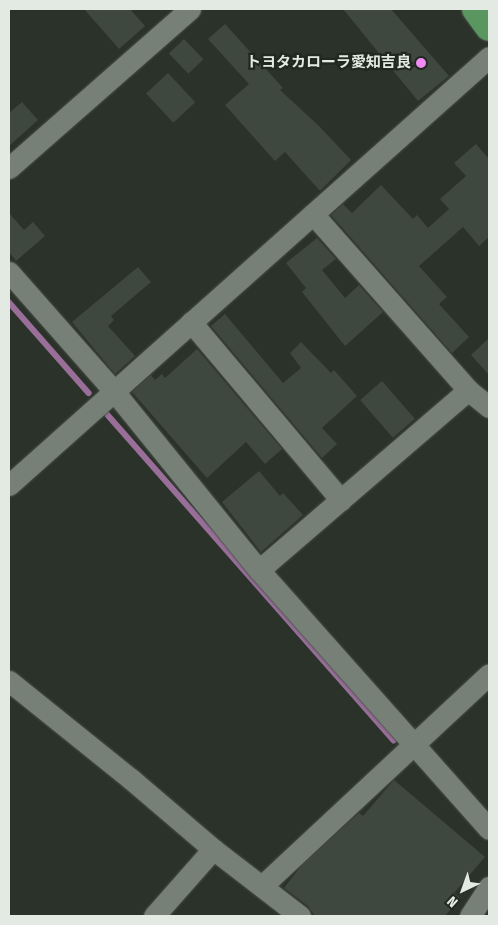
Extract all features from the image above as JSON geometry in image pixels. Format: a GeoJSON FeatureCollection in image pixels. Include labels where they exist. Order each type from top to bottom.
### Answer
{"type":"FeatureCollection","features":[{"type":"Feature","properties":{"kind":"highway"},"geometry":{"type":"LineString","coordinates":[[476,9],[489,27]]}},
{"type":"Feature","properties":{"kind":"street"},"geometry":{"type":"LineString","coordinates":[[9,168],[190,9]]}},
{"type":"Feature","properties":{"kind":"street"},"geometry":{"type":"LineString","coordinates":[[9,485],[113,390],[489,57]]}},
{"type":"Feature","properties":{"kind":"street"},"geometry":{"type":"LineString","coordinates":[[313,214],[468,390],[489,407]]}},
{"type":"Feature","properties":{"kind":"street"},"geometry":{"type":"LineString","coordinates":[[9,272],[113,390],[259,570],[489,829]]}},
{"type":"Feature","properties":{"kind":"street"},"geometry":{"type":"LineString","coordinates":[[191,322],[340,500]]}},
{"type":"Feature","properties":{"kind":"street"},"geometry":{"type":"LineString","coordinates":[[259,570],[468,390]]}},
{"type":"Feature","properties":{"kind":"street"},"geometry":{"type":"LineString","coordinates":[[263,885],[489,674]]}},
{"type":"Feature","properties":{"kind":"street"},"geometry":{"type":"LineString","coordinates":[[9,681],[131,779],[213,849],[263,885],[300,916]]}},
{"type":"Feature","properties":{"kind":"street"},"geometry":{"type":"LineString","coordinates":[[154,916],[213,849]]}},
{"type":"Feature","properties":{"kind":"street"},"geometry":{"type":"LineString","coordinates":[[470,916],[489,887]]}},
{"type":"Feature","properties":{"kind":"building"},"geometry":{"type":"Polygon","coordinates":[[[84,9],[130,9],[145,26],[119,49],[84,9]]]}},
{"type":"Feature","properties":{"kind":"building"},"geometry":{"type":"Polygon","coordinates":[[[343,9],[391,9],[449,76],[418,101],[343,9]]]}},
{"type":"Feature","properties":{"kind":"building"},"geometry":{"type":"Polygon","coordinates":[[[225,24],[283,88],[280,90],[320,127],[351,160],[320,191],[285,152],[275,161],[225,105],[249,84],[208,39],[225,24]]]}},
{"type":"Feature","properties":{"kind":"building"},"geometry":{"type":"Polygon","coordinates":[[[184,39],[203,59],[188,74],[169,54],[184,39]]]}},
{"type":"Feature","properties":{"kind":"building"},"geometry":{"type":"Polygon","coordinates":[[[168,73],[195,102],[173,123],[146,93],[168,73]]]}},
{"type":"Feature","properties":{"kind":"building"},"geometry":{"type":"Polygon","coordinates":[[[22,102],[38,120],[9,146],[9,113],[22,102]]]}},
{"type":"Feature","properties":{"kind":"building"},"geometry":{"type":"Polygon","coordinates":[[[476,144],[489,159],[489,237],[479,246],[463,227],[419,266],[447,297],[439,304],[469,337],[452,353],[331,215],[343,204],[352,213],[381,185],[413,219],[417,215],[428,228],[449,209],[440,199],[466,176],[454,163],[476,144]]]}},
{"type":"Feature","properties":{"kind":"building"},"geometry":{"type":"Polygon","coordinates":[[[9,213],[24,230],[33,222],[45,236],[16,261],[9,252],[9,213]]]}},
{"type":"Feature","properties":{"kind":"building"},"geometry":{"type":"Polygon","coordinates":[[[317,238],[336,259],[322,270],[345,298],[359,285],[383,312],[345,346],[302,292],[306,288],[286,263],[317,238]]]}},
{"type":"Feature","properties":{"kind":"building"},"geometry":{"type":"Polygon","coordinates":[[[138,267],[151,282],[111,316],[114,320],[108,326],[135,356],[115,374],[72,322],[138,267]]]}},
{"type":"Feature","properties":{"kind":"building"},"geometry":{"type":"Polygon","coordinates":[[[225,314],[283,383],[301,368],[290,353],[301,342],[331,373],[334,370],[357,396],[322,428],[337,444],[322,458],[211,326],[225,314]]]}},
{"type":"Feature","properties":{"kind":"building"},"geometry":{"type":"Polygon","coordinates":[[[489,338],[489,375],[471,355],[489,338]]]}},
{"type":"Feature","properties":{"kind":"building"},"geometry":{"type":"Polygon","coordinates":[[[197,349],[282,449],[265,464],[246,442],[207,478],[132,392],[151,375],[155,380],[162,374],[165,378],[197,349]]]}},
{"type":"Feature","properties":{"kind":"building"},"geometry":{"type":"Polygon","coordinates":[[[382,381],[415,419],[393,438],[360,400],[382,381]]]}},
{"type":"Feature","properties":{"kind":"building"},"geometry":{"type":"Polygon","coordinates":[[[259,471],[280,496],[283,493],[303,515],[261,552],[222,502],[259,471]]]}},
{"type":"Feature","properties":{"kind":"building"},"geometry":{"type":"Polygon","coordinates":[[[394,780],[485,857],[454,893],[460,898],[445,916],[315,916],[308,906],[284,888],[302,865],[359,813],[363,816],[394,780]]]}},
{"type":"Feature","properties":{"kind":"waterway"},"geometry":{"type":"LineString","coordinates":[[9,302],[89,393]]}},
{"type":"Feature","properties":{"kind":"waterway"},"geometry":{"type":"LineString","coordinates":[[108,415],[394,740]]}},
{"type":"Feature","properties":{"kind":"place","name":"トヨタカローラ愛知吉良"},"geometry":{"type":"Point","coordinates":[421,63]}}]}
